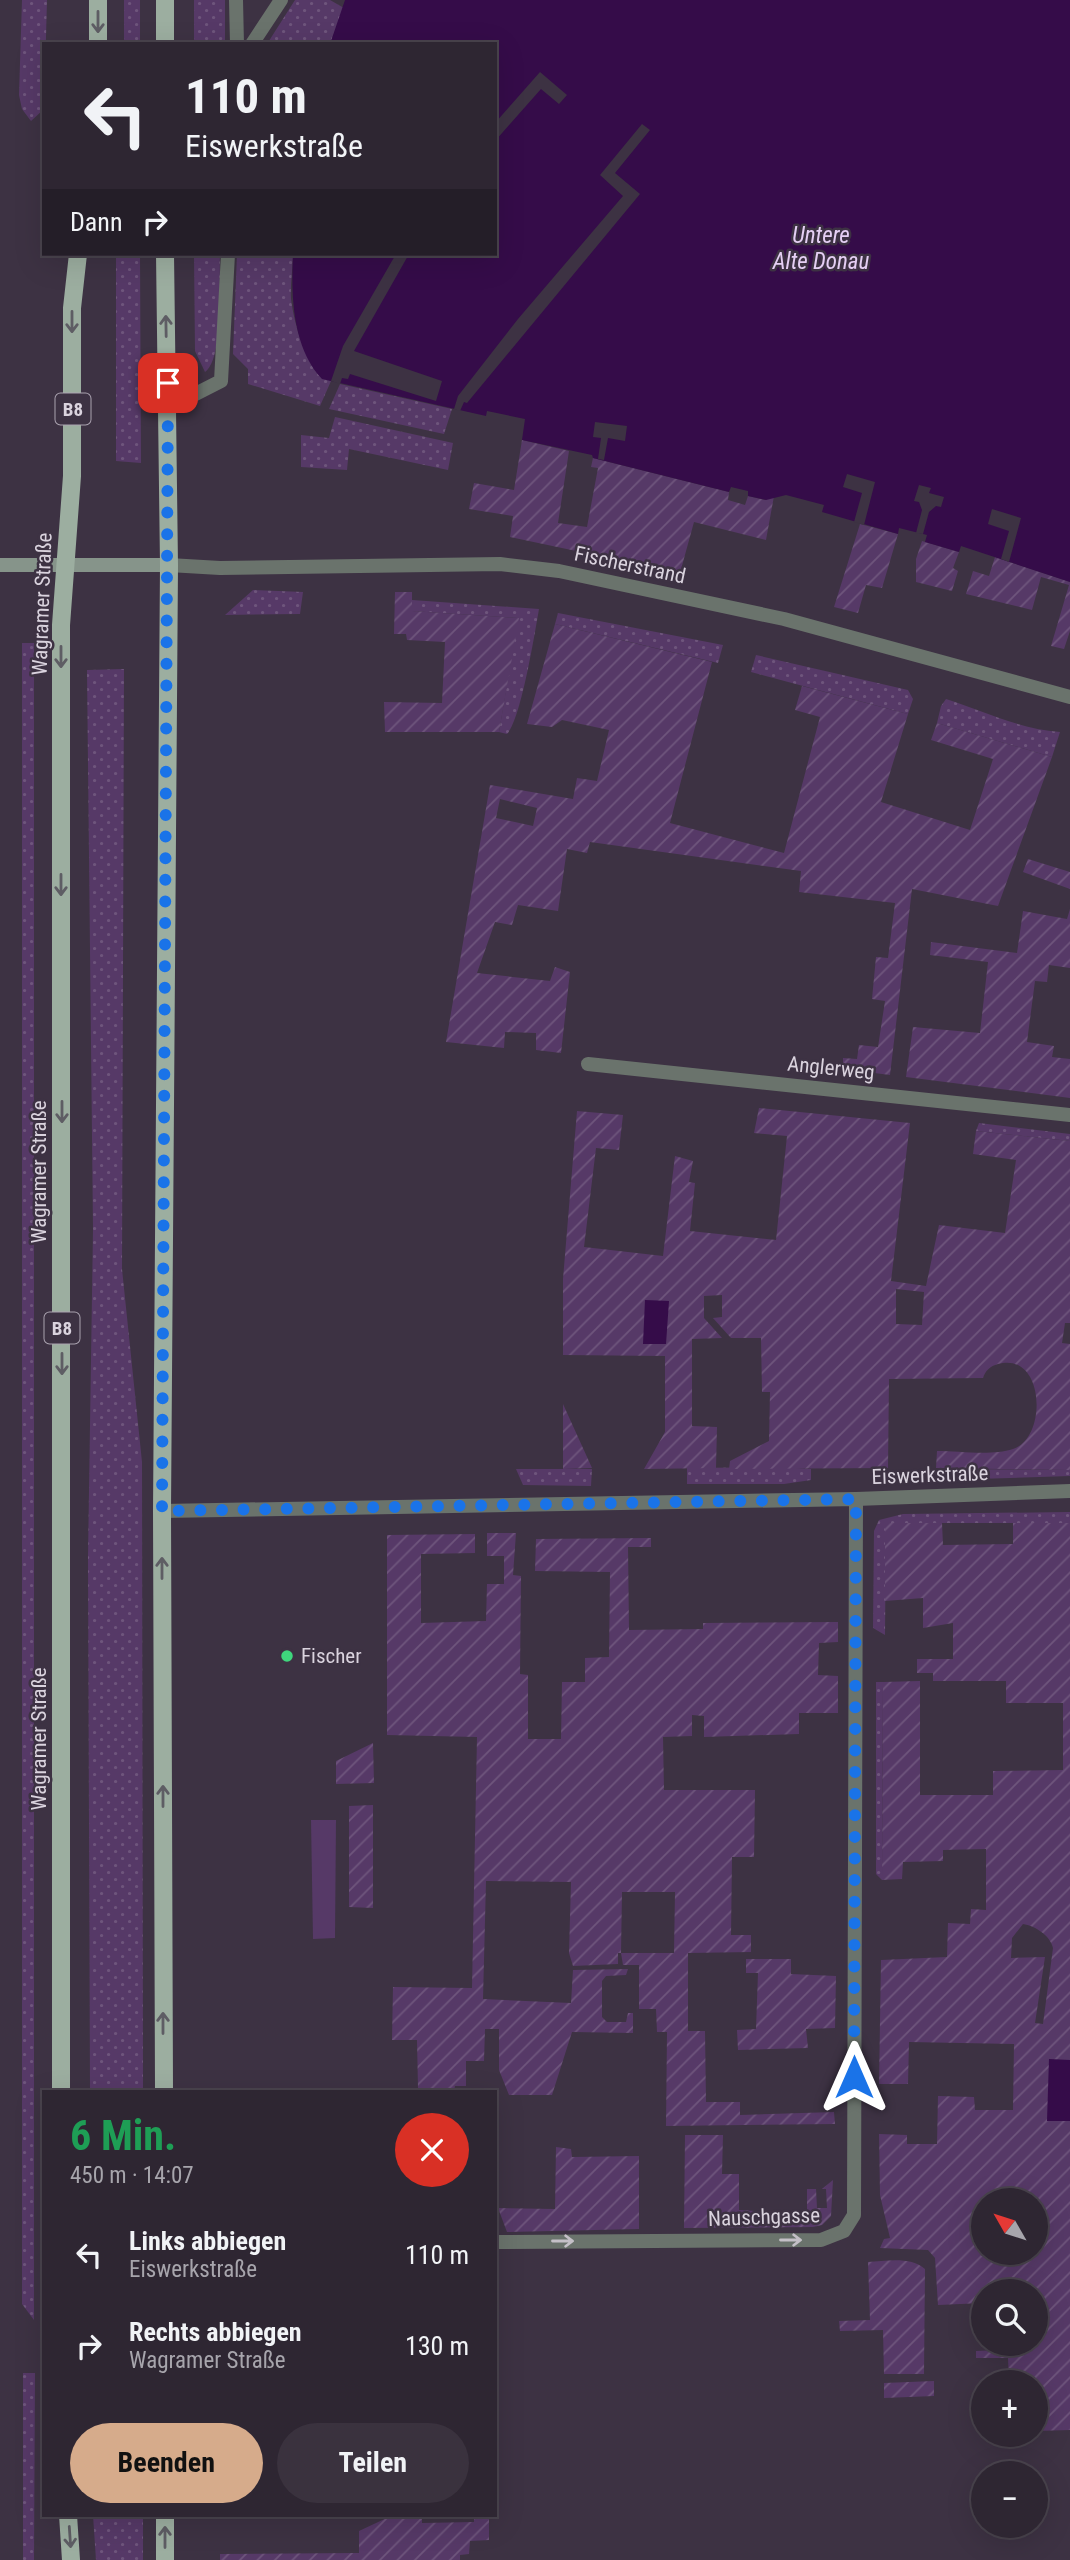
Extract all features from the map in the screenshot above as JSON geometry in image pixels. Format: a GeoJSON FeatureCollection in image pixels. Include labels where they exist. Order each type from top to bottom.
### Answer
{"type":"FeatureCollection","features":[{"type":"Feature","properties":{"kind":"main road"},"geometry":{"type":"LineString","coordinates":[[98,0],[98,42]]}},
{"type":"Feature","properties":{"kind":"main road"},"geometry":{"type":"LineString","coordinates":[[165,0],[165,42]]}},
{"type":"Feature","properties":{"kind":"main road","name":"Wagramer Straße"},"geometry":{"type":"LineString","coordinates":[[61,2090],[61,625],[72,476],[72,308],[78,256]]}},
{"type":"Feature","properties":{"kind":"main road"},"geometry":{"type":"LineString","coordinates":[[164,256],[169,408],[169,565],[162,1511],[164,2090]]}},
{"type":"Feature","properties":{"kind":"main road"},"geometry":{"type":"LineString","coordinates":[[0,565],[169,565]]}},
{"type":"Feature","properties":{"kind":"main road"},"geometry":{"type":"LineString","coordinates":[[68,2517],[71,2560]]}},
{"type":"Feature","properties":{"kind":"main road"},"geometry":{"type":"LineString","coordinates":[[165,2517],[165,2560]]}},
{"type":"Feature","properties":{"kind":"street"},"geometry":{"type":"LineString","coordinates":[[236,0],[237,42]]}},
{"type":"Feature","properties":{"kind":"street"},"geometry":{"type":"LineString","coordinates":[[253,42],[281,0]]}},
{"type":"Feature","properties":{"kind":"street"},"geometry":{"type":"LineString","coordinates":[[169,408],[221,381],[228,256]]}},
{"type":"Feature","properties":{"kind":"street","name":"Fischerstrand"},"geometry":{"type":"LineString","coordinates":[[169,565],[220,568],[500,564],[559,571],[784,620],[1070,697]]}},
{"type":"Feature","properties":{"kind":"street","name":"Anglerweg"},"geometry":{"type":"LineString","coordinates":[[588,1064],[1070,1115]]}},
{"type":"Feature","properties":{"kind":"street","name":"Eiswerkstraße"},"geometry":{"type":"LineString","coordinates":[[162,1511],[856,1499],[1070,1491]]}},
{"type":"Feature","properties":{"kind":"street","name":"Nauschgasse"},"geometry":{"type":"LineString","coordinates":[[497,2242],[821,2240],[844,2231],[854,2215],[856,1499]]}},
{"type":"Feature","properties":{"kind":"shaded area"},"geometry":{"type":"Polygon","coordinates":[[[22,0],[47,0],[46,42],[42,42],[42,111],[31,121],[22,109],[19,95],[22,0]]]}},
{"type":"Feature","properties":{"kind":"shaded area"},"geometry":{"type":"Polygon","coordinates":[[[124,0],[140,0],[140,42],[124,42],[124,0]]]}},
{"type":"Feature","properties":{"kind":"shaded area"},"geometry":{"type":"Polygon","coordinates":[[[194,0],[225,0],[225,42],[194,42],[194,0]]]}},
{"type":"Feature","properties":{"kind":"shaded area"},"geometry":{"type":"Polygon","coordinates":[[[295,0],[330,0],[344,8],[331,42],[268,42],[295,0]]]}},
{"type":"Feature","properties":{"kind":"shaded area"},"geometry":{"type":"Polygon","coordinates":[[[116,256],[140,256],[141,463],[116,461],[116,256]]]}},
{"type":"Feature","properties":{"kind":"shaded area"},"geometry":{"type":"Polygon","coordinates":[[[194,256],[220,256],[218,335],[211,364],[205,372],[195,351],[194,256]]]}},
{"type":"Feature","properties":{"kind":"shaded area"},"geometry":{"type":"Polygon","coordinates":[[[237,256],[293,256],[291,299],[295,321],[303,346],[315,369],[331,381],[320,406],[248,384],[248,369],[233,354],[237,256]]]}},
{"type":"Feature","properties":{"kind":"shaded area"},"geometry":{"type":"Polygon","coordinates":[[[340,384],[452,409],[444,434],[329,409],[340,384]]]}},
{"type":"Feature","properties":{"kind":"shaded area"},"geometry":{"type":"Polygon","coordinates":[[[335,417],[453,443],[448,470],[349,449],[347,470],[301,467],[301,435],[329,438],[335,417]]]}},
{"type":"Feature","properties":{"kind":"shaded area"},"geometry":{"type":"Polygon","coordinates":[[[522,440],[569,451],[558,523],[587,527],[598,468],[591,467],[593,458],[729,492],[728,500],[745,505],[748,496],[765,500],[774,496],[766,540],[694,522],[680,573],[510,537],[513,516],[469,509],[474,483],[514,490],[522,440]]]}},
{"type":"Feature","properties":{"kind":"shaded area"},"geometry":{"type":"Polygon","coordinates":[[[860,524],[898,534],[882,588],[866,585],[858,613],[834,607],[860,524]]]}},
{"type":"Feature","properties":{"kind":"shaded area"},"geometry":{"type":"Polygon","coordinates":[[[922,541],[959,552],[953,568],[958,571],[952,591],[916,582],[916,559],[922,541]]]}},
{"type":"Feature","properties":{"kind":"shaded area"},"geometry":{"type":"Polygon","coordinates":[[[995,557],[1070,582],[1070,631],[1064,649],[1051,646],[1069,585],[1041,577],[1032,610],[966,594],[973,571],[989,576],[995,557]]]}},
{"type":"Feature","properties":{"kind":"shaded area"},"geometry":{"type":"Polygon","coordinates":[[[253,590],[303,592],[300,614],[225,615],[253,590]]]}},
{"type":"Feature","properties":{"kind":"shaded area"},"geometry":{"type":"Polygon","coordinates":[[[395,592],[412,592],[412,611],[519,618],[499,732],[385,732],[384,702],[442,703],[445,642],[407,640],[406,634],[394,634],[395,592]]]}},
{"type":"Feature","properties":{"kind":"shaded area"},"geometry":{"type":"Polygon","coordinates":[[[412,600],[539,609],[522,694],[507,734],[499,732],[518,618],[411,611],[412,600]]]}},
{"type":"Feature","properties":{"kind":"shaded area"},"geometry":{"type":"Polygon","coordinates":[[[558,613],[723,645],[718,663],[555,624],[558,613]]]}},
{"type":"Feature","properties":{"kind":"shaded area"},"geometry":{"type":"Polygon","coordinates":[[[555,624],[712,662],[670,823],[784,853],[820,717],[795,710],[802,686],[908,714],[881,802],[970,830],[993,759],[931,740],[937,723],[1052,757],[998,906],[912,889],[890,1075],[843,1069],[843,1058],[857,1059],[859,1045],[878,1047],[885,1001],[872,999],[876,957],[888,958],[895,903],[799,892],[801,871],[590,842],[587,853],[567,849],[558,911],[518,905],[512,925],[495,922],[477,973],[550,981],[555,967],[570,972],[561,1053],[536,1050],[536,1033],[505,1032],[504,1048],[446,1042],[490,785],[573,799],[577,778],[597,781],[609,730],[562,720],[552,727],[527,724],[555,624]],[[500,799],[496,818],[533,826],[537,808],[500,799]]]}},
{"type":"Feature","properties":{"kind":"shaded area"},"geometry":{"type":"Polygon","coordinates":[[[22,643],[34,643],[34,2320],[22,2304],[22,643]]]}},
{"type":"Feature","properties":{"kind":"shaded area"},"geometry":{"type":"Polygon","coordinates":[[[756,655],[908,690],[913,699],[908,714],[751,672],[756,655]]]}},
{"type":"Feature","properties":{"kind":"shaded area"},"geometry":{"type":"Polygon","coordinates":[[[124,669],[122,1269],[142,1462],[143,2090],[90,2090],[88,1557],[93,1229],[87,670],[124,669]]]}},
{"type":"Feature","properties":{"kind":"shaded area"},"geometry":{"type":"Polygon","coordinates":[[[946,699],[1016,723],[1060,732],[1052,757],[937,723],[941,706],[946,699]]]}},
{"type":"Feature","properties":{"kind":"shaded area"},"geometry":{"type":"Polygon","coordinates":[[[1028,859],[1070,872],[1070,889],[1023,872],[1028,859]]]}},
{"type":"Feature","properties":{"kind":"shaded area"},"geometry":{"type":"Polygon","coordinates":[[[1070,909],[1070,968],[1049,965],[1047,982],[1035,981],[1027,1042],[1054,1046],[1052,1057],[1070,1059],[1070,1098],[906,1077],[913,1027],[980,1033],[988,962],[930,955],[931,942],[1017,953],[1023,911],[1067,919],[1070,909]]]}},
{"type":"Feature","properties":{"kind":"shaded area"},"geometry":{"type":"Polygon","coordinates":[[[759,1108],[910,1123],[891,1281],[926,1286],[939,1225],[1005,1233],[1016,1160],[973,1154],[976,1131],[1070,1141],[1070,1323],[1065,1323],[1062,1343],[1070,1344],[1070,1470],[936,1468],[937,1451],[1005,1451],[1024,1442],[1032,1429],[1036,1398],[1033,1382],[1025,1370],[1014,1363],[993,1366],[983,1378],[889,1379],[888,1468],[729,1469],[730,1461],[769,1441],[770,1392],[762,1392],[761,1338],[731,1338],[713,1318],[722,1317],[722,1295],[704,1296],[704,1318],[722,1338],[692,1339],[692,1426],[717,1427],[716,1468],[644,1469],[665,1432],[665,1356],[563,1355],[563,1279],[577,1111],[623,1115],[619,1150],[596,1148],[584,1247],[663,1256],[675,1156],[693,1161],[689,1182],[695,1183],[690,1231],[776,1240],[787,1136],[754,1133],[759,1108]],[[896,1289],[896,1324],[922,1325],[924,1292],[896,1289]]]}},
{"type":"Feature","properties":{"kind":"shaded area"},"geometry":{"type":"Polygon","coordinates":[[[979,1123],[1070,1134],[1070,1141],[976,1131],[979,1123]]]}},
{"type":"Feature","properties":{"kind":"shaded area"},"geometry":{"type":"Polygon","coordinates":[[[563,1404],[592,1468],[563,1469],[563,1404]]]}},
{"type":"Feature","properties":{"kind":"shaded area"},"geometry":{"type":"Polygon","coordinates":[[[687,1468],[811,1469],[811,1480],[784,1484],[687,1484],[687,1468]]]}},
{"type":"Feature","properties":{"kind":"shaded area"},"geometry":{"type":"Polygon","coordinates":[[[516,1469],[592,1469],[591,1486],[523,1485],[516,1469]]]}},
{"type":"Feature","properties":{"kind":"shaded area"},"geometry":{"type":"Polygon","coordinates":[[[942,1469],[1070,1470],[1070,1476],[945,1480],[942,1469]]]}},
{"type":"Feature","properties":{"kind":"shaded area"},"geometry":{"type":"Polygon","coordinates":[[[1070,1512],[1070,1523],[886,1523],[885,1635],[873,1628],[874,1531],[879,1520],[903,1514],[1070,1512]]]}},
{"type":"Feature","properties":{"kind":"shaded area"},"geometry":{"type":"Polygon","coordinates":[[[885,1523],[942,1523],[943,1545],[1013,1544],[1013,1523],[1070,1523],[1070,2430],[1048,2431],[1048,2370],[1008,2370],[1008,2358],[976,2358],[1048,2356],[1048,2279],[971,2279],[971,2304],[938,2305],[935,2258],[928,2250],[880,2248],[884,2239],[890,2238],[880,2195],[879,2134],[907,2135],[907,2144],[937,2144],[938,2096],[974,2097],[975,2110],[1013,2110],[1014,2044],[909,2042],[908,2084],[879,2084],[881,1960],[947,1957],[948,1923],[970,1924],[971,1909],[986,1910],[986,1849],[943,1850],[943,1861],[903,1862],[902,1879],[882,1880],[883,1682],[920,1681],[920,1795],[993,1795],[993,1771],[1063,1770],[1063,1703],[1006,1703],[1006,1681],[933,1681],[933,1673],[917,1673],[917,1659],[953,1659],[953,1623],[923,1628],[923,1598],[885,1601],[885,1523]],[[1023,1924],[1012,1938],[1011,1958],[1045,1957],[1035,2023],[1043,2024],[1053,1948],[1049,1939],[1023,1924]]]}},
{"type":"Feature","properties":{"kind":"shaded area"},"geometry":{"type":"Polygon","coordinates":[[[487,1533],[516,1533],[513,1575],[521,1576],[520,1674],[528,1675],[528,1739],[561,1739],[562,1682],[585,1682],[585,1658],[609,1657],[610,1572],[535,1571],[536,1539],[651,1538],[651,1547],[628,1547],[629,1630],[703,1629],[703,1623],[838,1622],[838,1642],[819,1643],[818,1675],[838,1676],[838,1713],[799,1713],[799,1734],[704,1737],[704,1716],[692,1715],[692,1736],[663,1737],[664,1790],[755,1790],[754,1857],[732,1857],[731,1935],[751,1935],[751,1952],[688,1953],[688,2031],[705,2031],[706,2102],[740,2102],[740,2115],[834,2112],[835,2124],[666,2126],[667,2032],[657,2032],[656,2009],[639,2009],[639,1965],[623,1965],[621,1953],[618,1953],[618,1964],[573,1966],[569,1953],[571,1882],[486,1881],[483,1999],[571,2003],[573,1970],[628,1969],[626,1975],[606,1976],[602,1981],[602,2017],[607,2022],[626,2022],[628,2013],[633,2013],[633,2033],[572,2032],[552,2095],[509,2095],[499,2070],[499,2029],[485,2029],[484,2061],[466,2061],[466,2086],[455,2086],[454,2090],[401,2090],[418,2088],[417,2040],[392,2040],[393,1987],[472,1988],[477,1737],[387,1735],[387,1535],[475,1534],[475,1553],[421,1554],[421,1623],[486,1621],[487,1584],[504,1584],[504,1556],[487,1556],[487,1533]],[[622,1892],[621,1953],[674,1953],[675,1892],[622,1892]]]}},
{"type":"Feature","properties":{"kind":"shaded area"},"geometry":{"type":"Polygon","coordinates":[[[876,1682],[883,1682],[882,1880],[876,1874],[876,1682]]]}},
{"type":"Feature","properties":{"kind":"shaded area"},"geometry":{"type":"Polygon","coordinates":[[[373,1743],[374,1783],[336,1784],[336,1761],[373,1743]]]}},
{"type":"Feature","properties":{"kind":"shaded area"},"geometry":{"type":"Polygon","coordinates":[[[373,1805],[373,1908],[349,1907],[349,1806],[373,1805]]]}},
{"type":"Feature","properties":{"kind":"shaded area"},"geometry":{"type":"Polygon","coordinates":[[[311,1820],[336,1820],[335,1938],[313,1939],[311,1820]]]}},
{"type":"Feature","properties":{"kind":"shaded area"},"geometry":{"type":"Polygon","coordinates":[[[746,1959],[791,1959],[791,1974],[836,1976],[835,2028],[806,2029],[808,2048],[738,2050],[737,2030],[756,2029],[758,1973],[746,1973],[746,1959]]]}},
{"type":"Feature","properties":{"kind":"shaded area"},"geometry":{"type":"Polygon","coordinates":[[[685,2135],[723,2135],[722,2174],[739,2174],[739,2210],[807,2214],[807,2189],[816,2189],[817,2208],[827,2208],[826,2189],[822,2189],[833,2180],[831,2216],[822,2225],[813,2227],[684,2228],[685,2135]]]}},
{"type":"Feature","properties":{"kind":"shaded area"},"geometry":{"type":"Polygon","coordinates":[[[556,2147],[571,2149],[572,2157],[639,2156],[639,2229],[507,2232],[498,2208],[555,2209],[556,2147]]]}},
{"type":"Feature","properties":{"kind":"shaded area"},"geometry":{"type":"Polygon","coordinates":[[[906,2261],[925,2269],[924,2374],[884,2374],[883,2330],[840,2331],[839,2321],[870,2320],[868,2262],[906,2261]]]}},
{"type":"Feature","properties":{"kind":"shaded area"},"geometry":{"type":"Polygon","coordinates":[[[23,2373],[35,2373],[34,2560],[23,2560],[23,2373]]]}},
{"type":"Feature","properties":{"kind":"shaded area"},"geometry":{"type":"Polygon","coordinates":[[[934,2381],[934,2396],[884,2398],[884,2383],[934,2381]]]}},
{"type":"Feature","properties":{"kind":"shaded area"},"geometry":{"type":"Polygon","coordinates":[[[93,2517],[143,2517],[143,2560],[96,2560],[93,2517]]]}},
{"type":"Feature","properties":{"kind":"shaded area"},"geometry":{"type":"Polygon","coordinates":[[[389,2517],[422,2517],[422,2523],[474,2522],[474,2517],[489,2517],[489,2540],[470,2541],[469,2554],[460,2555],[460,2560],[220,2560],[220,2554],[359,2553],[359,2531],[389,2517]]]}},
{"type":"Feature","properties":{"kind":"water","name":"Untere Alte Donau"},"geometry":{"type":"Polygon","coordinates":[[[345,0],[1070,0],[1070,582],[961,546],[959,552],[925,542],[927,535],[899,528],[898,534],[822,512],[824,505],[786,495],[766,500],[748,496],[748,491],[731,487],[729,492],[593,458],[592,455],[522,440],[525,419],[487,411],[486,416],[322,379],[305,352],[295,320],[293,256],[497,256],[497,42],[331,42],[345,0]]]}},
{"type":"Feature","properties":{"kind":"water"},"geometry":{"type":"Polygon","coordinates":[[[645,1300],[669,1301],[666,1344],[643,1344],[645,1300]]]}},
{"type":"Feature","properties":{"kind":"water"},"geometry":{"type":"Polygon","coordinates":[[[1049,2059],[1070,2060],[1070,2121],[1047,2121],[1049,2059]]]}},
{"type":"Feature","properties":{"kind":"pier"},"geometry":{"type":"Polygon","coordinates":[[[540,72],[567,95],[559,104],[541,89],[497,139],[497,121],[540,72]]]}},
{"type":"Feature","properties":{"kind":"pier"},"geometry":{"type":"Polygon","coordinates":[[[642,124],[650,130],[615,173],[640,194],[467,403],[464,402],[460,411],[454,409],[458,396],[518,319],[623,196],[600,175],[642,124]]]}},
{"type":"Feature","properties":{"kind":"pier"},"geometry":{"type":"Polygon","coordinates":[[[395,256],[408,256],[354,351],[442,381],[436,401],[350,374],[348,379],[342,378],[340,384],[331,381],[343,346],[395,256]]]}},
{"type":"Feature","properties":{"kind":"pier"},"geometry":{"type":"Polygon","coordinates":[[[595,422],[627,426],[625,441],[608,438],[604,460],[598,459],[601,438],[593,437],[595,422]]]}},
{"type":"Feature","properties":{"kind":"pier"},"geometry":{"type":"Polygon","coordinates":[[[847,474],[875,482],[864,525],[854,522],[862,493],[843,487],[847,474]]]}},
{"type":"Feature","properties":{"kind":"pier"},"geometry":{"type":"Polygon","coordinates":[[[919,485],[931,488],[929,493],[944,497],[941,507],[936,506],[929,512],[923,534],[916,533],[922,510],[919,502],[914,501],[919,485]]]}},
{"type":"Feature","properties":{"kind":"pier"},"geometry":{"type":"Polygon","coordinates":[[[992,509],[1021,518],[1009,562],[1001,559],[1009,531],[988,524],[992,509]]]}},
{"type":"Feature","properties":{"kind":"place","name":"Fischer"},"geometry":{"type":"Point","coordinates":[287,1656]}},
{"type":"Feature","properties":{"kind":"route"},"geometry":{"type":"LineString","coordinates":[[168,383],[162,1511],[856,1499],[854,2077]]}}]}
